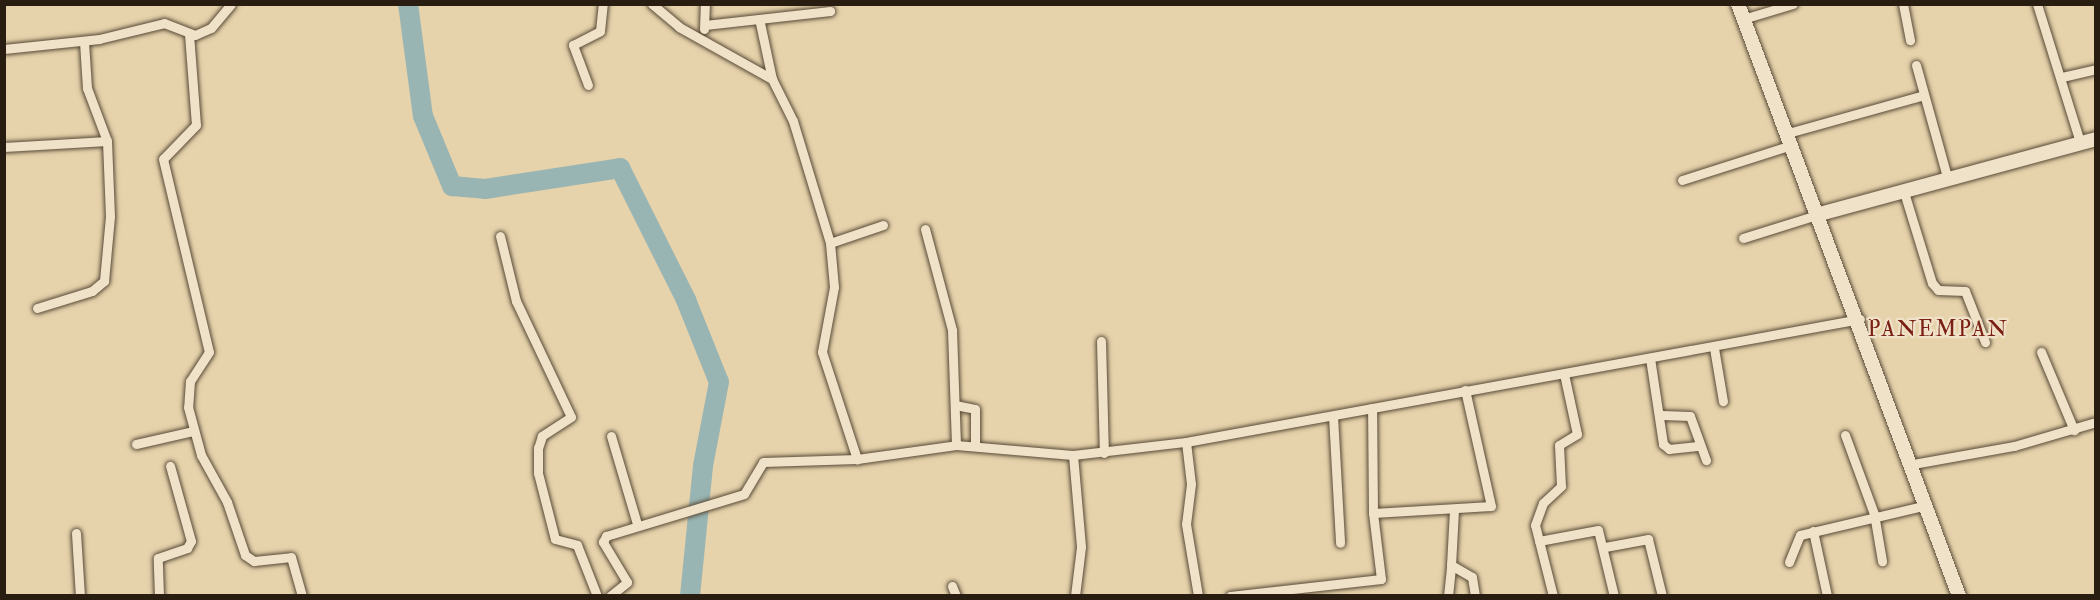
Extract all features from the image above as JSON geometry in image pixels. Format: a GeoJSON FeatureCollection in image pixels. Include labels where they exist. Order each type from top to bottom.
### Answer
{"type":"FeatureCollection","features":[{"type":"Feature","properties":{"kind":"main road"},"geometry":{"type":"LineString","coordinates":[[1738,4],[1860,319],[1959,596]]}},
{"type":"Feature","properties":{"kind":"main road"},"geometry":{"type":"LineString","coordinates":[[1820,214],[1947,177],[2096,139]]}},
{"type":"Feature","properties":{"kind":"street"},"geometry":{"type":"LineString","coordinates":[[4,49],[84,41],[164,24],[189,34],[211,28],[231,4]]}},
{"type":"Feature","properties":{"kind":"street"},"geometry":{"type":"LineString","coordinates":[[588,85],[573,45],[600,31],[603,4]]}},
{"type":"Feature","properties":{"kind":"street"},"geometry":{"type":"LineString","coordinates":[[652,4],[702,41],[772,79]]}},
{"type":"Feature","properties":{"kind":"street"},"geometry":{"type":"LineString","coordinates":[[702,41],[705,4]]}},
{"type":"Feature","properties":{"kind":"street"},"geometry":{"type":"LineString","coordinates":[[1743,19],[1793,4]]}},
{"type":"Feature","properties":{"kind":"street"},"geometry":{"type":"LineString","coordinates":[[1903,4],[1910,40]]}},
{"type":"Feature","properties":{"kind":"street"},"geometry":{"type":"LineString","coordinates":[[2037,4],[2062,77],[2080,142]]}},
{"type":"Feature","properties":{"kind":"street"},"geometry":{"type":"LineString","coordinates":[[705,25],[760,23],[830,11]]}},
{"type":"Feature","properties":{"kind":"street"},"geometry":{"type":"LineString","coordinates":[[760,23],[772,79],[793,121],[831,243],[834,287],[822,352],[857,459]]}},
{"type":"Feature","properties":{"kind":"street"},"geometry":{"type":"LineString","coordinates":[[189,34],[196,125],[163,159],[209,352],[190,381],[193,431],[227,502],[245,555],[254,561],[291,556],[303,596]]}},
{"type":"Feature","properties":{"kind":"street"},"geometry":{"type":"LineString","coordinates":[[37,308],[104,283],[110,216],[106,141],[87,88],[84,41]]}},
{"type":"Feature","properties":{"kind":"street"},"geometry":{"type":"LineString","coordinates":[[1916,65],[1947,177]]}},
{"type":"Feature","properties":{"kind":"street"},"geometry":{"type":"LineString","coordinates":[[2062,77],[2096,69]]}},
{"type":"Feature","properties":{"kind":"street"},"geometry":{"type":"LineString","coordinates":[[1682,180],[1790,139],[1924,95]]}},
{"type":"Feature","properties":{"kind":"street"},"geometry":{"type":"LineString","coordinates":[[4,147],[106,141]]}},
{"type":"Feature","properties":{"kind":"street"},"geometry":{"type":"LineString","coordinates":[[1903,189],[1932,283],[1938,290],[1965,291],[1985,342]]}},
{"type":"Feature","properties":{"kind":"street"},"geometry":{"type":"LineString","coordinates":[[1743,238],[1820,214]]}},
{"type":"Feature","properties":{"kind":"street"},"geometry":{"type":"LineString","coordinates":[[831,243],[883,225]]}},
{"type":"Feature","properties":{"kind":"street"},"geometry":{"type":"LineString","coordinates":[[925,229],[952,330],[956,445]]}},
{"type":"Feature","properties":{"kind":"street"},"geometry":{"type":"LineString","coordinates":[[500,236],[516,301],[571,417],[542,436],[537,448],[538,473],[555,539],[577,545],[597,596]]}},
{"type":"Feature","properties":{"kind":"street"},"geometry":{"type":"LineString","coordinates":[[610,596],[626,580],[603,539],[676,510],[746,492],[763,462],[857,459],[956,445],[1073,455],[1104,453],[1186,442],[1333,416],[1466,390],[1714,348],[1860,319]]}},
{"type":"Feature","properties":{"kind":"street"},"geometry":{"type":"LineString","coordinates":[[1101,341],[1104,453]]}},
{"type":"Feature","properties":{"kind":"street"},"geometry":{"type":"LineString","coordinates":[[1714,348],[1723,401]]}},
{"type":"Feature","properties":{"kind":"street"},"geometry":{"type":"LineString","coordinates":[[2041,352],[2074,430]]}},
{"type":"Feature","properties":{"kind":"street"},"geometry":{"type":"LineString","coordinates":[[1650,358],[1662,415],[1666,448],[1697,446]]}},
{"type":"Feature","properties":{"kind":"street"},"geometry":{"type":"LineString","coordinates":[[1553,596],[1539,541],[1537,516],[1562,484],[1559,445],[1576,434],[1564,374]]}},
{"type":"Feature","properties":{"kind":"street"},"geometry":{"type":"LineString","coordinates":[[1373,513],[1454,510],[1492,504],[1466,390]]}},
{"type":"Feature","properties":{"kind":"street"},"geometry":{"type":"LineString","coordinates":[[955,405],[975,409],[975,446]]}},
{"type":"Feature","properties":{"kind":"street"},"geometry":{"type":"LineString","coordinates":[[1230,596],[1380,579],[1373,513],[1372,408]]}},
{"type":"Feature","properties":{"kind":"street"},"geometry":{"type":"LineString","coordinates":[[1662,415],[1690,416],[1697,446],[1706,460]]}},
{"type":"Feature","properties":{"kind":"street"},"geometry":{"type":"LineString","coordinates":[[1333,416],[1340,543]]}},
{"type":"Feature","properties":{"kind":"street"},"geometry":{"type":"LineString","coordinates":[[1913,464],[2074,430],[2096,422]]}},
{"type":"Feature","properties":{"kind":"street"},"geometry":{"type":"LineString","coordinates":[[136,444],[193,431]]}},
{"type":"Feature","properties":{"kind":"street"},"geometry":{"type":"LineString","coordinates":[[1845,435],[1875,519],[1882,561]]}},
{"type":"Feature","properties":{"kind":"street"},"geometry":{"type":"LineString","coordinates":[[611,436],[637,524]]}},
{"type":"Feature","properties":{"kind":"street"},"geometry":{"type":"LineString","coordinates":[[1186,442],[1191,484],[1186,524],[1198,596]]}},
{"type":"Feature","properties":{"kind":"street"},"geometry":{"type":"LineString","coordinates":[[1073,455],[1081,547],[1073,595]]}},
{"type":"Feature","properties":{"kind":"street"},"geometry":{"type":"LineString","coordinates":[[159,596],[158,558],[189,547],[191,541],[170,466]]}},
{"type":"Feature","properties":{"kind":"street"},"geometry":{"type":"LineString","coordinates":[[1789,562],[1796,538],[1814,531],[1875,519],[1927,505]]}},
{"type":"Feature","properties":{"kind":"street"},"geometry":{"type":"LineString","coordinates":[[1448,596],[1454,510]]}},
{"type":"Feature","properties":{"kind":"street"},"geometry":{"type":"LineString","coordinates":[[1539,541],[1597,529],[1605,547],[1614,596]]}},
{"type":"Feature","properties":{"kind":"street"},"geometry":{"type":"LineString","coordinates":[[1814,531],[1827,596]]}},
{"type":"Feature","properties":{"kind":"street"},"geometry":{"type":"LineString","coordinates":[[76,533],[80,596]]}},
{"type":"Feature","properties":{"kind":"street"},"geometry":{"type":"LineString","coordinates":[[1605,547],[1648,539],[1662,596]]}},
{"type":"Feature","properties":{"kind":"street"},"geometry":{"type":"LineString","coordinates":[[1451,565],[1472,577],[1475,596]]}},
{"type":"Feature","properties":{"kind":"waterway"},"geometry":{"type":"LineString","coordinates":[[408,4],[423,116],[452,186],[485,189],[620,168],[686,300],[719,382],[703,466],[690,596]]}},
{"type":"Feature","properties":{"kind":"district","name":"PANEMPAN"},"geometry":{"type":"Point","coordinates":[1938,330]}}]}
